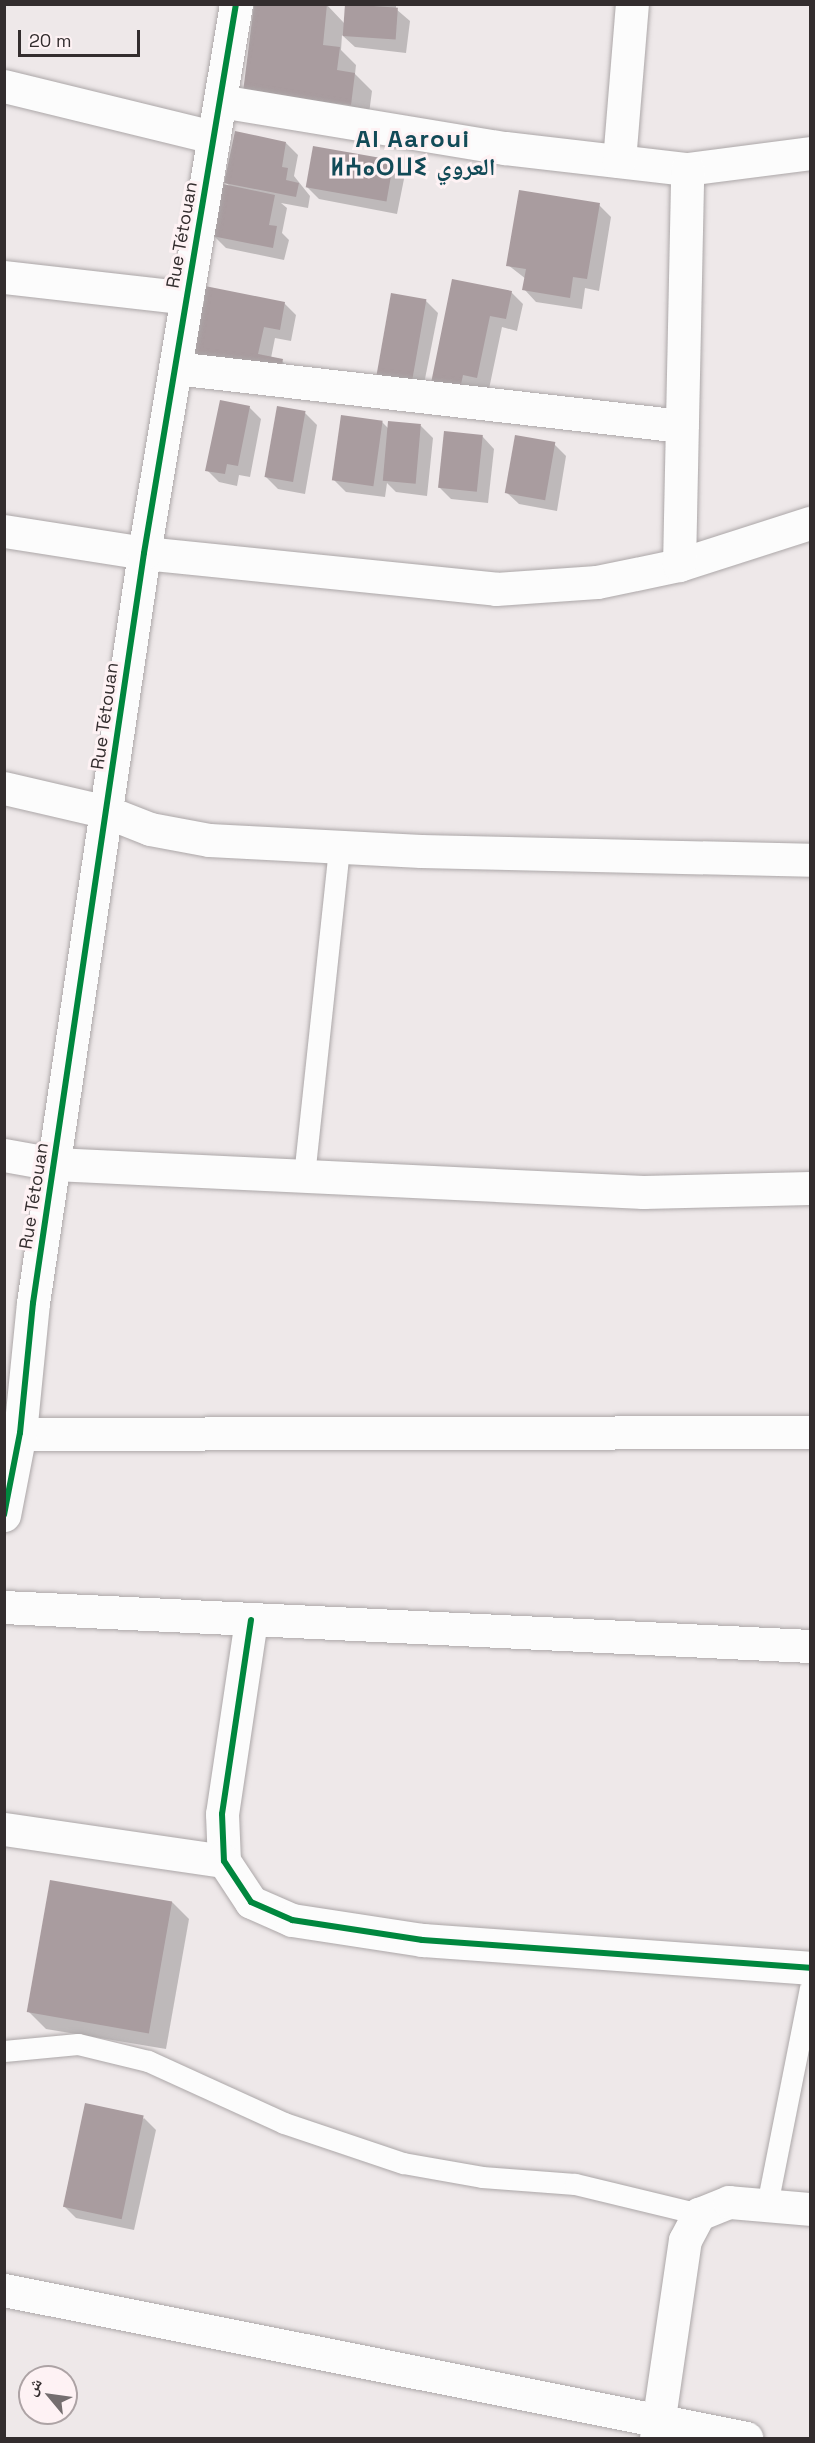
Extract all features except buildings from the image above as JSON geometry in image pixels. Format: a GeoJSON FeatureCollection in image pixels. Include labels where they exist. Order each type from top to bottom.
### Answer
{"type":"FeatureCollection","features":[{"type":"Feature","properties":{"kind":"street","name":"Rue Tétouan"},"geometry":{"type":"LineString","coordinates":[[4,1515],[12,1434],[144,553],[236,4]]}},
{"type":"Feature","properties":{"kind":"street"},"geometry":{"type":"LineString","coordinates":[[619,161],[632,4]]}},
{"type":"Feature","properties":{"kind":"street"},"geometry":{"type":"LineString","coordinates":[[4,86],[214,137]]}},
{"type":"Feature","properties":{"kind":"street"},"geometry":{"type":"LineString","coordinates":[[220,101],[505,148],[687,169],[810,153]]}},
{"type":"Feature","properties":{"kind":"street"},"geometry":{"type":"LineString","coordinates":[[680,565],[687,169]]}},
{"type":"Feature","properties":{"kind":"street"},"geometry":{"type":"LineString","coordinates":[[4,277],[187,298]]}},
{"type":"Feature","properties":{"kind":"street"},"geometry":{"type":"LineString","coordinates":[[175,368],[682,426]]}},
{"type":"Feature","properties":{"kind":"street"},"geometry":{"type":"LineString","coordinates":[[4,531],[144,553],[496,589],[597,582],[680,565],[810,523]]}},
{"type":"Feature","properties":{"kind":"street"},"geometry":{"type":"LineString","coordinates":[[4,788],[107,812],[150,829],[209,840],[810,860]]}},
{"type":"Feature","properties":{"kind":"street"},"geometry":{"type":"LineString","coordinates":[[4,1155],[54,1164],[643,1192],[810,1188]]}},
{"type":"Feature","properties":{"kind":"street"},"geometry":{"type":"LineString","coordinates":[[12,1434],[810,1432]]}},
{"type":"Feature","properties":{"kind":"street"},"geometry":{"type":"LineString","coordinates":[[4,1607],[810,1646]]}},
{"type":"Feature","properties":{"kind":"street"},"geometry":{"type":"LineString","coordinates":[[251,1620],[222,1814],[224,1861],[251,1902],[291,1920],[422,1940],[810,1968]]}},
{"type":"Feature","properties":{"kind":"street"},"geometry":{"type":"LineString","coordinates":[[4,1829],[224,1861]]}},
{"type":"Feature","properties":{"kind":"street"},"geometry":{"type":"LineString","coordinates":[[657,2430],[685,2240],[699,2214],[729,2202],[810,2209]]}},
{"type":"Feature","properties":{"kind":"street"},"geometry":{"type":"LineString","coordinates":[[4,2290],[657,2430],[746,2439]]}},
{"type":"Feature","properties":{"kind":"lane"},"geometry":{"type":"LineString","coordinates":[[304,1176],[339,846]]}},
{"type":"Feature","properties":{"kind":"lane"},"geometry":{"type":"LineString","coordinates":[[767,2205],[810,1988]]}},
{"type":"Feature","properties":{"kind":"lane"},"geometry":{"type":"LineString","coordinates":[[4,2050],[78,2044],[148,2061],[284,2123],[403,2163],[482,2176],[575,2184],[699,2214]]}},
{"type":"Feature","properties":{"kind":"cycle path"},"geometry":{"type":"LineString","coordinates":[[4,1515],[20,1433],[33,1303],[144,553],[236,4]]}},
{"type":"Feature","properties":{"kind":"cycle path"},"geometry":{"type":"LineString","coordinates":[[251,1620],[222,1814],[224,1861],[251,1902],[292,1920],[422,1940],[810,1968]]}},
{"type":"Feature","properties":{"kind":"district","name":"Al Aaroui ⵍⵄⴰⵔⵡⵉ العروي"},"geometry":{"type":"Point","coordinates":[413,153]}}]}
